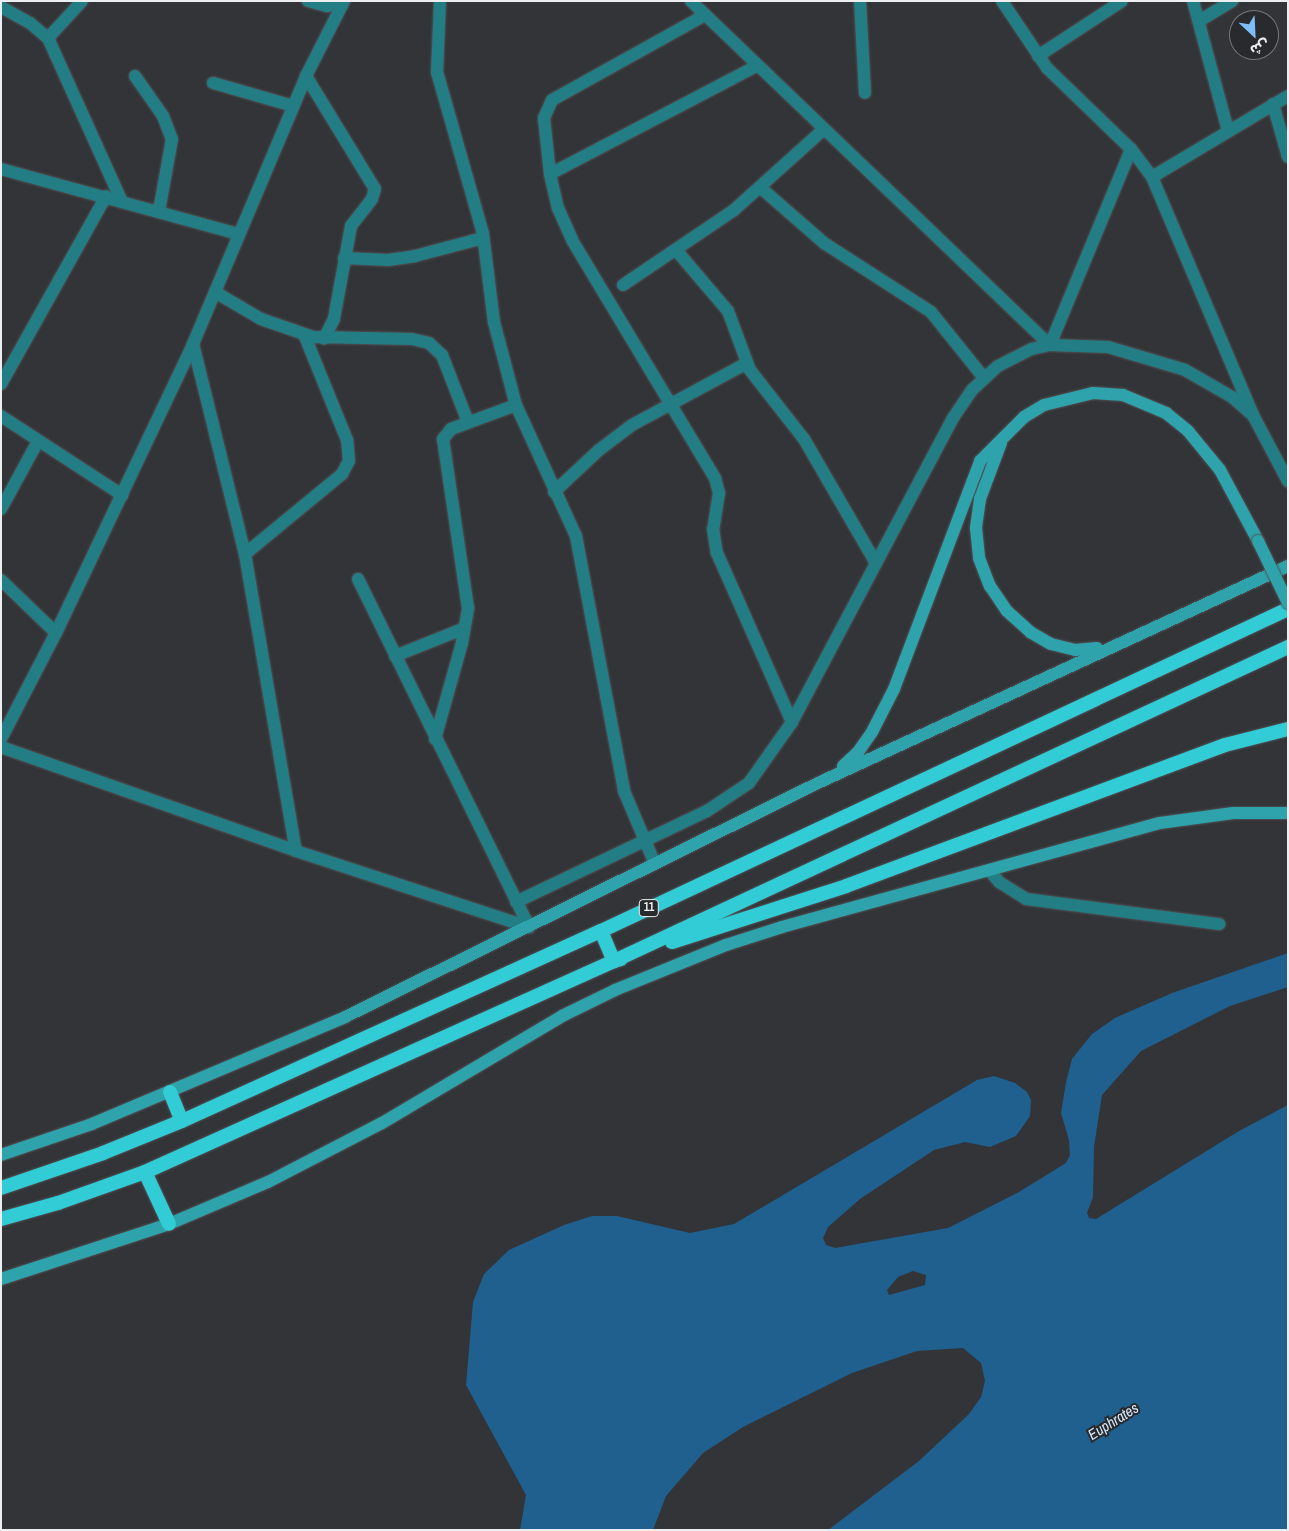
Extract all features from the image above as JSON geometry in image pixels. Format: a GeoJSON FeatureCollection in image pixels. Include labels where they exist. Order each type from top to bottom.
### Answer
{"type":"FeatureCollection","features":[{"type":"Feature","properties":{"kind":"highway","name":"11"},"geometry":{"type":"LineString","coordinates":[[1,1188],[103,1153],[182,1121],[601,931],[1288,609]]}},
{"type":"Feature","properties":{"kind":"highway","name":"11"},"geometry":{"type":"LineString","coordinates":[[1,1219],[58,1203],[145,1172],[614,961],[1288,647]]}},
{"type":"Feature","properties":{"kind":"highway"},"geometry":{"type":"LineString","coordinates":[[601,931],[614,961],[846,886],[1225,745],[1288,729]]}},
{"type":"Feature","properties":{"kind":"highway"},"geometry":{"type":"LineString","coordinates":[[170,1092],[182,1121]]}},
{"type":"Feature","properties":{"kind":"highway"},"geometry":{"type":"LineString","coordinates":[[145,1172],[169,1224]]}},
{"type":"Feature","properties":{"kind":"main road"},"geometry":{"type":"LineString","coordinates":[[820,782],[858,752],[884,711],[971,479],[980,461],[1024,417],[1068,397],[1093,393],[1122,395],[1145,402],[1166,413],[1205,450],[1220,470],[1258,541],[1288,603]]}},
{"type":"Feature","properties":{"kind":"main road"},"geometry":{"type":"LineString","coordinates":[[1007,432],[988,474],[976,528],[980,558],[990,586],[1007,611],[1030,632],[1051,644],[1075,650],[1106,647]]}},
{"type":"Feature","properties":{"kind":"main road"},"geometry":{"type":"LineString","coordinates":[[1,1155],[92,1124],[345,1017],[820,782],[1106,647],[1288,566]]}},
{"type":"Feature","properties":{"kind":"main road"},"geometry":{"type":"LineString","coordinates":[[1,1279],[169,1224],[268,1182],[345,1144],[510,1045],[643,978],[782,927],[1160,823],[1233,813],[1288,813]]}},
{"type":"Feature","properties":{"kind":"street"},"geometry":{"type":"LineString","coordinates":[[48,38],[82,1]]}},
{"type":"Feature","properties":{"kind":"street"},"geometry":{"type":"LineString","coordinates":[[308,1],[327,6],[343,2]]}},
{"type":"Feature","properties":{"kind":"street"},"geometry":{"type":"LineString","coordinates":[[440,1],[437,72],[483,238],[489,299],[516,405],[554,492],[576,536],[624,791],[655,864]]}},
{"type":"Feature","properties":{"kind":"street"},"geometry":{"type":"LineString","coordinates":[[691,1],[823,130],[1050,345]]}},
{"type":"Feature","properties":{"kind":"street"},"geometry":{"type":"LineString","coordinates":[[860,1],[865,93]]}},
{"type":"Feature","properties":{"kind":"street"},"geometry":{"type":"LineString","coordinates":[[1002,1],[1038,56],[1066,88],[1131,149],[1152,177],[1253,414],[1288,481]]}},
{"type":"Feature","properties":{"kind":"street"},"geometry":{"type":"LineString","coordinates":[[1038,56],[1122,1]]}},
{"type":"Feature","properties":{"kind":"street"},"geometry":{"type":"LineString","coordinates":[[1194,1],[1228,131]]}},
{"type":"Feature","properties":{"kind":"street"},"geometry":{"type":"LineString","coordinates":[[1199,21],[1232,1]]}},
{"type":"Feature","properties":{"kind":"street"},"geometry":{"type":"LineString","coordinates":[[1,739],[56,633],[193,344],[306,76],[343,2]]}},
{"type":"Feature","properties":{"kind":"street"},"geometry":{"type":"LineString","coordinates":[[1,6],[30,23],[48,38],[121,200]]}},
{"type":"Feature","properties":{"kind":"street"},"geometry":{"type":"LineString","coordinates":[[705,15],[552,100],[544,118],[550,174],[558,208],[572,240],[717,484],[719,500],[713,536],[716,553],[792,722]]}},
{"type":"Feature","properties":{"kind":"street"},"geometry":{"type":"LineString","coordinates":[[550,174],[757,66]]}},
{"type":"Feature","properties":{"kind":"street"},"geometry":{"type":"LineString","coordinates":[[135,76],[163,116],[172,139],[159,211]]}},
{"type":"Feature","properties":{"kind":"street"},"geometry":{"type":"LineString","coordinates":[[306,76],[375,189],[374,196],[351,226],[334,319],[324,339]]}},
{"type":"Feature","properties":{"kind":"street"},"geometry":{"type":"LineString","coordinates":[[213,83],[293,106]]}},
{"type":"Feature","properties":{"kind":"street"},"geometry":{"type":"LineString","coordinates":[[1152,177],[1288,96]]}},
{"type":"Feature","properties":{"kind":"street"},"geometry":{"type":"LineString","coordinates":[[1273,104],[1288,157]]}},
{"type":"Feature","properties":{"kind":"street"},"geometry":{"type":"LineString","coordinates":[[623,285],[676,250],[761,188],[823,130]]}},
{"type":"Feature","properties":{"kind":"street"},"geometry":{"type":"LineString","coordinates":[[1050,345],[1131,149]]}},
{"type":"Feature","properties":{"kind":"street"},"geometry":{"type":"LineString","coordinates":[[3,171],[106,196],[240,234]]}},
{"type":"Feature","properties":{"kind":"street"},"geometry":{"type":"LineString","coordinates":[[761,188],[824,243],[931,312],[984,378]]}},
{"type":"Feature","properties":{"kind":"street"},"geometry":{"type":"LineString","coordinates":[[1,384],[106,196]]}},
{"type":"Feature","properties":{"kind":"street"},"geometry":{"type":"LineString","coordinates":[[344,258],[388,260],[416,256],[483,238]]}},
{"type":"Feature","properties":{"kind":"street"},"geometry":{"type":"LineString","coordinates":[[676,250],[728,311],[747,364],[804,439],[876,563]]}},
{"type":"Feature","properties":{"kind":"street"},"geometry":{"type":"LineString","coordinates":[[215,292],[261,319],[324,339],[412,339],[429,343],[442,355],[468,422]]}},
{"type":"Feature","properties":{"kind":"street"},"geometry":{"type":"LineString","coordinates":[[245,554],[342,474],[349,462],[347,440],[304,334]]}},
{"type":"Feature","properties":{"kind":"street"},"geometry":{"type":"LineString","coordinates":[[193,344],[245,554],[296,851]]}},
{"type":"Feature","properties":{"kind":"street"},"geometry":{"type":"LineString","coordinates":[[516,902],[736,794],[760,770],[792,722],[953,418],[984,378],[1014,356],[1050,345],[1108,347],[1159,360],[1209,382],[1253,414]]}},
{"type":"Feature","properties":{"kind":"street"},"geometry":{"type":"LineString","coordinates":[[554,492],[615,437],[670,403],[747,364]]}},
{"type":"Feature","properties":{"kind":"street"},"geometry":{"type":"LineString","coordinates":[[434,739],[465,628],[467,588],[442,446],[446,434],[468,422],[516,405]]}},
{"type":"Feature","properties":{"kind":"street"},"geometry":{"type":"LineString","coordinates":[[1,416],[122,495]]}},
{"type":"Feature","properties":{"kind":"street"},"geometry":{"type":"LineString","coordinates":[[1,509],[38,441]]}},
{"type":"Feature","properties":{"kind":"street"},"geometry":{"type":"LineString","coordinates":[[1,580],[56,633]]}},
{"type":"Feature","properties":{"kind":"street"},"geometry":{"type":"LineString","coordinates":[[358,580],[434,739],[529,927]]}},
{"type":"Feature","properties":{"kind":"street"},"geometry":{"type":"LineString","coordinates":[[395,656],[465,628]]}},
{"type":"Feature","properties":{"kind":"street"},"geometry":{"type":"LineString","coordinates":[[1,747],[296,851],[529,927]]}},
{"type":"Feature","properties":{"kind":"street"},"geometry":{"type":"LineString","coordinates":[[989,870],[1005,887],[1026,899],[1220,924]]}},
{"type":"Feature","properties":{"kind":"water","name":"Euphrates"},"geometry":{"type":"Polygon","coordinates":[[[1288,953],[1288,987],[1230,1006],[1141,1051],[1102,1095],[1094,1147],[1093,1197],[1087,1213],[1089,1218],[1096,1219],[1239,1131],[1288,1105],[1288,1530],[828,1530],[919,1461],[969,1414],[981,1397],[985,1381],[981,1363],[963,1348],[917,1351],[852,1373],[743,1427],[703,1453],[666,1496],[653,1530],[520,1530],[526,1495],[466,1385],[473,1302],[484,1274],[509,1250],[564,1225],[592,1216],[617,1216],[690,1233],[734,1224],[977,1080],[994,1076],[1015,1083],[1027,1092],[1031,1100],[1030,1116],[1016,1136],[990,1147],[965,1142],[934,1150],[860,1199],[828,1227],[823,1238],[826,1245],[835,1248],[948,1228],[1019,1192],[1066,1163],[1070,1155],[1069,1140],[1061,1113],[1072,1059],[1092,1034],[1115,1018],[1172,993],[1288,953]],[[913,1271],[898,1277],[887,1290],[889,1295],[925,1285],[926,1275],[913,1271]]]}}]}
